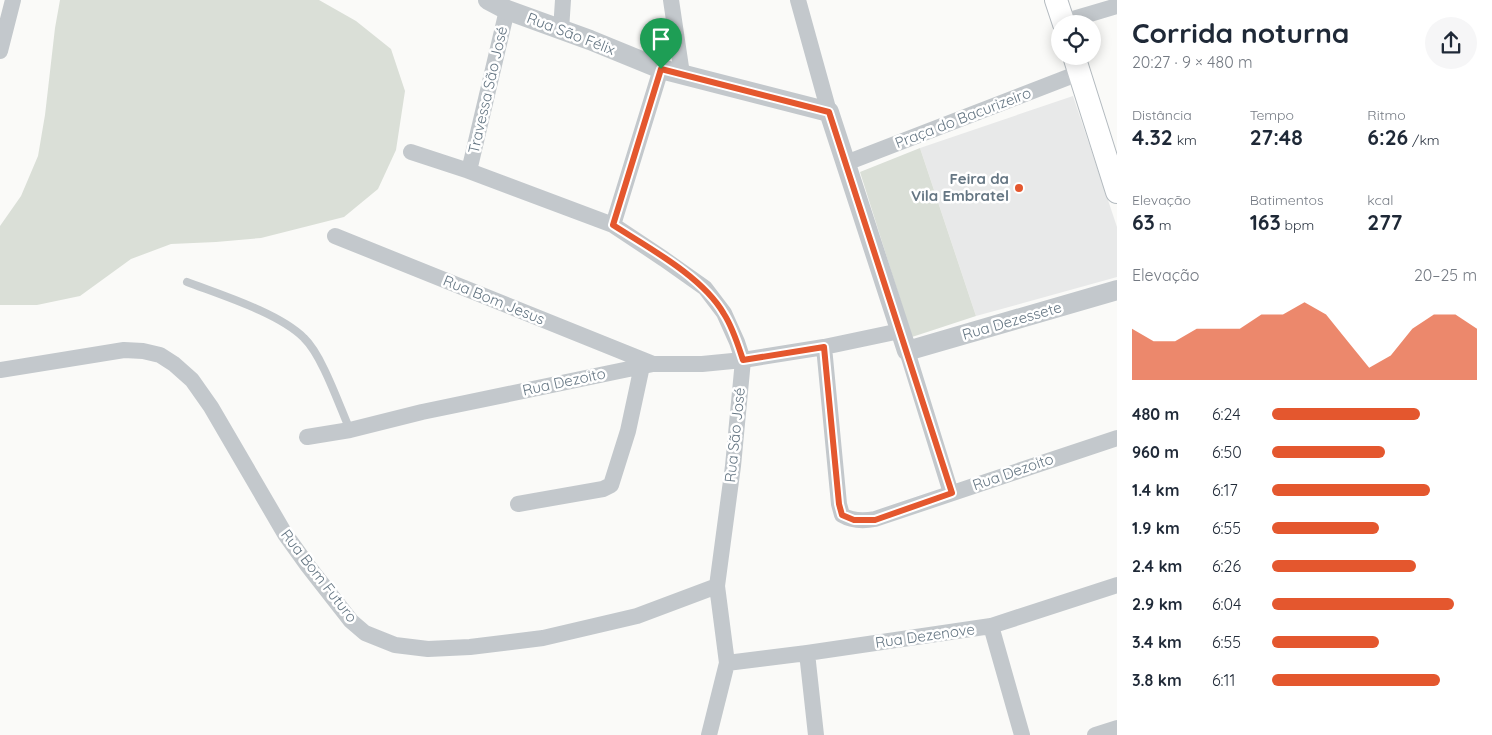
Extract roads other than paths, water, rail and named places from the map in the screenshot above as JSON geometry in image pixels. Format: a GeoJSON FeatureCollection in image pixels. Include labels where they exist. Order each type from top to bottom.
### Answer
{"type":"FeatureCollection","features":[{"type":"Feature","properties":{"kind":"main road"},"geometry":{"type":"LineString","coordinates":[[1056,0],[1061,15]]}},
{"type":"Feature","properties":{"kind":"main road"},"geometry":{"type":"LineString","coordinates":[[1077,65],[1113,169]]}},
{"type":"Feature","properties":{"kind":"street"},"geometry":{"type":"LineString","coordinates":[[0,51],[3,25],[13,0]]}},
{"type":"Feature","properties":{"kind":"street","name":"Rua São Félix"},"geometry":{"type":"LineString","coordinates":[[488,0],[507,10],[661,69],[829,112]]}},
{"type":"Feature","properties":{"kind":"street"},"geometry":{"type":"LineString","coordinates":[[561,30],[562,0]]}},
{"type":"Feature","properties":{"kind":"street"},"geometry":{"type":"LineString","coordinates":[[671,0],[682,74]]}},
{"type":"Feature","properties":{"kind":"street"},"geometry":{"type":"LineString","coordinates":[[798,0],[829,112],[952,493]]}},
{"type":"Feature","properties":{"kind":"street"},"geometry":{"type":"LineString","coordinates":[[1088,15],[1117,6]]}},
{"type":"Feature","properties":{"kind":"street","name":"Travessa São José"},"geometry":{"type":"LineString","coordinates":[[469,171],[507,10]]}},
{"type":"Feature","properties":{"kind":"street","name":"Praça do Bacurizeiro"},"geometry":{"type":"LineString","coordinates":[[846,163],[1077,65]]}},
{"type":"Feature","properties":{"kind":"street"},"geometry":{"type":"LineString","coordinates":[[613,225],[661,69]]}},
{"type":"Feature","properties":{"kind":"street","name":"Rua São José"},"geometry":{"type":"LineString","coordinates":[[411,152],[469,171],[613,225],[664,258],[704,288],[724,313],[743,360],[733,466],[717,586],[727,662],[709,735]]}},
{"type":"Feature","properties":{"kind":"street","name":"Rua Bom Jesus"},"geometry":{"type":"LineString","coordinates":[[335,236],[648,365]]}},
{"type":"Feature","properties":{"kind":"street","name":"Rua Dezessete"},"geometry":{"type":"LineString","coordinates":[[907,352],[1117,290]]}},
{"type":"Feature","properties":{"kind":"street","name":"Rua Dezoito"},"geometry":{"type":"LineString","coordinates":[[307,437],[350,430],[422,412],[648,365],[702,364],[743,360],[824,347],[900,331]]}},
{"type":"Feature","properties":{"kind":"street","name":"Rua Dezoito"},"geometry":{"type":"LineString","coordinates":[[824,347],[839,504],[842,515],[854,520],[875,520],[1117,438]]}},
{"type":"Feature","properties":{"kind":"street","name":"Rua Bom Futuro"},"geometry":{"type":"LineString","coordinates":[[0,370],[124,350],[160,354],[192,380],[211,407],[285,534],[351,621],[365,633],[395,645],[428,649],[470,647],[542,638],[638,616],[717,586]]}},
{"type":"Feature","properties":{"kind":"street"},"geometry":{"type":"LineString","coordinates":[[518,504],[603,489],[610,485],[648,365]]}},
{"type":"Feature","properties":{"kind":"street","name":"Rua Dezenove"},"geometry":{"type":"LineString","coordinates":[[727,662],[807,653],[991,626],[1117,585]]}},
{"type":"Feature","properties":{"kind":"street"},"geometry":{"type":"LineString","coordinates":[[991,626],[1022,735]]}},
{"type":"Feature","properties":{"kind":"street"},"geometry":{"type":"LineString","coordinates":[[807,653],[816,735]]}},
{"type":"Feature","properties":{"kind":"street"},"geometry":{"type":"LineString","coordinates":[[1095,735],[1117,728]]}},
{"type":"Feature","properties":{"kind":"lane"},"geometry":{"type":"LineString","coordinates":[[187,282],[272,316],[305,338],[318,358],[350,430]]}},
{"type":"Feature","properties":{"kind":"place","name":"Feira da Vila Embratel"},"geometry":{"type":"Point","coordinates":[1019,188]}}]}
